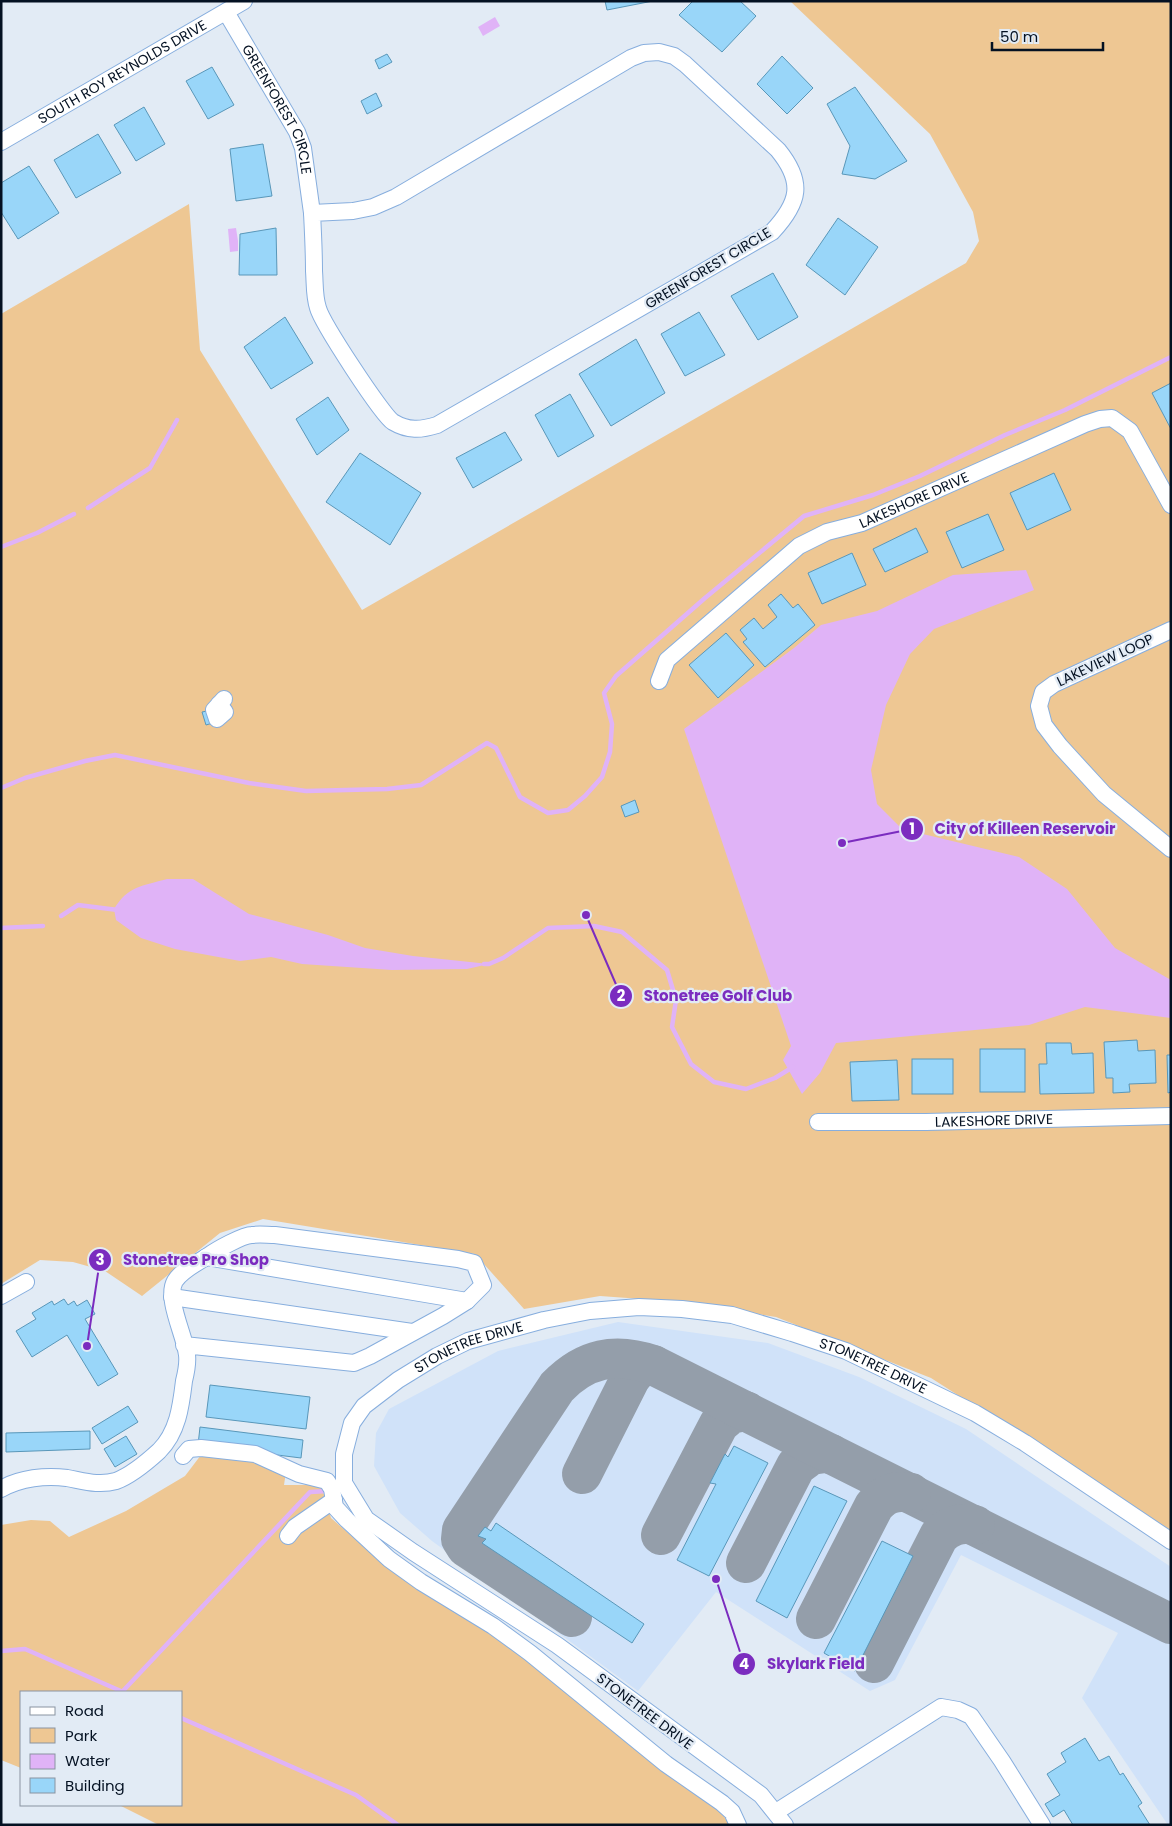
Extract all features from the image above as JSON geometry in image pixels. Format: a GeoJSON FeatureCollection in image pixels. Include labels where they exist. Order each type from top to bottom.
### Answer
{"type":"FeatureCollection","features":[{"type":"Feature","properties":{"kind":"street","name":"SOUTH ROY REYNOLDS DRIVE"},"geometry":{"type":"LineString","coordinates":[[1,142],[244,1]]}},
{"type":"Feature","properties":{"kind":"street","name":"GREENFOREST CIRCLE"},"geometry":{"type":"LineString","coordinates":[[226,12],[297,132],[303,148],[312,214],[315,292],[318,309],[329,330],[386,417],[403,427],[424,429],[437,426],[772,232],[786,217],[792,205],[795,192],[795,177],[789,164],[778,150],[685,64],[674,56],[659,52],[644,53],[631,58],[396,197],[373,207],[312,214]]}},
{"type":"Feature","properties":{"kind":"street","name":"LAKESHORE DRIVE"},"geometry":{"type":"LineString","coordinates":[[659,681],[668,660],[799,546],[827,532],[862,523],[1085,424],[1100,419],[1112,418],[1130,431],[1171,505]]}},
{"type":"Feature","properties":{"kind":"street","name":"LAKEVIEW LOOP"},"geometry":{"type":"LineString","coordinates":[[1171,630],[1054,684],[1043,692],[1039,706],[1044,725],[1086,775],[1126,813],[1171,849]]}},
{"type":"Feature","properties":{"kind":"street","name":"LAKESHORE DRIVE"},"geometry":{"type":"LineString","coordinates":[[818,1122],[934,1122],[1171,1116]]}},
{"type":"Feature","properties":{"kind":"street"},"geometry":{"type":"LineString","coordinates":[[1,1489],[12,1482],[42,1478],[66,1478],[92,1484],[116,1481],[133,1472],[149,1460],[170,1438],[180,1416],[187,1354],[184,1345],[172,1297],[174,1282],[185,1270],[206,1257],[250,1235],[275,1235],[458,1259],[474,1263],[483,1285],[467,1301],[370,1356],[354,1363],[184,1345]]}},
{"type":"Feature","properties":{"kind":"street"},"geometry":{"type":"LineString","coordinates":[[206,1257],[467,1301]]}},
{"type":"Feature","properties":{"kind":"street"},"geometry":{"type":"LineString","coordinates":[[1,1296],[26,1282]]}},
{"type":"Feature","properties":{"kind":"street"},"geometry":{"type":"LineString","coordinates":[[172,1297],[412,1332]]}},
{"type":"Feature","properties":{"kind":"street","name":"STONETREE DRIVE"},"geometry":{"type":"LineString","coordinates":[[780,1818],[761,1796],[557,1645],[413,1552],[366,1519],[344,1483],[344,1454],[352,1423],[364,1406],[398,1380],[468,1341],[544,1320],[590,1310],[639,1307],[682,1309],[732,1316],[846,1351],[974,1413],[1025,1443],[1171,1542]]}},
{"type":"Feature","properties":{"kind":"street"},"geometry":{"type":"LineString","coordinates":[[183,1456],[189,1449],[201,1448],[255,1454],[299,1474],[327,1481],[332,1490],[335,1507],[346,1520],[389,1559],[421,1582],[493,1626],[530,1653],[666,1764],[722,1803],[732,1812],[738,1825]]}},
{"type":"Feature","properties":{"kind":"street"},"geometry":{"type":"LineString","coordinates":[[288,1536],[295,1527],[334,1500]]}},
{"type":"Feature","properties":{"kind":"street"},"geometry":{"type":"LineString","coordinates":[[780,1818],[941,1707],[958,1710],[971,1716],[1042,1825]]}},
{"type":"Feature","properties":{"kind":"shaded area"},"geometry":{"type":"Polygon","coordinates":[[[618,1322],[768,1343],[859,1377],[966,1429],[1171,1567],[1171,1825],[1168,1825],[1082,1698],[1118,1633],[961,1555],[895,1680],[870,1691],[716,1592],[638,1691],[432,1541],[400,1513],[374,1466],[376,1433],[389,1409],[498,1351],[618,1322]]]}},
{"type":"Feature","properties":{"kind":"green space"},"geometry":{"type":"Polygon","coordinates":[[[790,1],[1171,1],[1171,1532],[931,1378],[776,1317],[683,1302],[600,1296],[524,1309],[475,1254],[263,1219],[220,1233],[142,1296],[105,1271],[73,1262],[40,1260],[1,1284],[1,314],[189,204],[200,350],[362,610],[966,263],[979,241],[973,212],[930,134],[790,1]]]}},
{"type":"Feature","properties":{"kind":"green space"},"geometry":{"type":"Polygon","coordinates":[[[204,1451],[253,1456],[286,1472],[284,1485],[321,1485],[331,1518],[370,1552],[493,1629],[721,1811],[729,1825],[159,1825],[121,1806],[182,1806],[182,1691],[20,1691],[20,1768],[1,1760],[1,1525],[31,1520],[50,1521],[69,1537],[126,1511],[185,1476],[204,1451]]]}},
{"type":"Feature","properties":{"kind":"water"},"geometry":{"type":"Polygon","coordinates":[[[495,17],[500,26],[483,36],[478,27],[495,17]]]}},
{"type":"Feature","properties":{"kind":"water"},"geometry":{"type":"Polygon","coordinates":[[[236,228],[238,251],[230,252],[228,229],[236,228]]]}},
{"type":"Feature","properties":{"kind":"water"},"geometry":{"type":"Polygon","coordinates":[[[1026,570],[1034,590],[934,629],[910,654],[886,705],[871,770],[877,804],[902,829],[1019,857],[1067,889],[1115,948],[1171,980],[1171,1018],[1085,1007],[1029,1025],[836,1043],[820,1073],[802,1094],[783,1060],[791,1046],[684,729],[794,648],[821,625],[877,611],[953,575],[1026,570]]]}},
{"type":"Feature","properties":{"kind":"water"},"geometry":{"type":"Polygon","coordinates":[[[167,879],[193,879],[249,914],[328,935],[365,948],[413,956],[489,964],[467,969],[392,970],[302,964],[271,957],[240,961],[175,949],[141,938],[116,920],[114,909],[119,901],[130,891],[167,879]]]}},
{"type":"Feature","properties":{"kind":"building"},"geometry":{"type":"Polygon","coordinates":[[[605,1],[653,1],[607,10],[605,1]]]}},
{"type":"Feature","properties":{"kind":"building"},"geometry":{"type":"Polygon","coordinates":[[[693,1],[740,1],[756,16],[722,52],[679,15],[693,1]]]}},
{"type":"Feature","properties":{"kind":"building"},"geometry":{"type":"Polygon","coordinates":[[[387,54],[392,62],[379,69],[375,60],[387,54]]]}},
{"type":"Feature","properties":{"kind":"building"},"geometry":{"type":"Polygon","coordinates":[[[782,56],[813,88],[787,114],[757,84],[782,56]]]}},
{"type":"Feature","properties":{"kind":"building"},"geometry":{"type":"Polygon","coordinates":[[[212,67],[234,105],[208,119],[186,81],[212,67]]]}},
{"type":"Feature","properties":{"kind":"building"},"geometry":{"type":"Polygon","coordinates":[[[855,87],[907,161],[875,179],[842,174],[850,146],[827,104],[855,87]]]}},
{"type":"Feature","properties":{"kind":"building"},"geometry":{"type":"Polygon","coordinates":[[[376,93],[382,106],[367,114],[361,101],[376,93]]]}},
{"type":"Feature","properties":{"kind":"building"},"geometry":{"type":"Polygon","coordinates":[[[144,107],[165,144],[136,161],[114,125],[144,107]]]}},
{"type":"Feature","properties":{"kind":"building"},"geometry":{"type":"Polygon","coordinates":[[[98,134],[121,173],[76,198],[54,160],[98,134]]]}},
{"type":"Feature","properties":{"kind":"building"},"geometry":{"type":"Polygon","coordinates":[[[263,144],[272,196],[236,201],[230,149],[263,144]]]}},
{"type":"Feature","properties":{"kind":"building"},"geometry":{"type":"Polygon","coordinates":[[[29,166],[59,213],[18,239],[1,212],[1,183],[29,166]]]}},
{"type":"Feature","properties":{"kind":"building"},"geometry":{"type":"Polygon","coordinates":[[[838,218],[878,247],[845,295],[806,265],[838,218]]]}},
{"type":"Feature","properties":{"kind":"building"},"geometry":{"type":"Polygon","coordinates":[[[276,228],[277,275],[239,275],[240,234],[276,228]]]}},
{"type":"Feature","properties":{"kind":"building"},"geometry":{"type":"Polygon","coordinates":[[[773,273],[798,317],[758,340],[731,296],[773,273]]]}},
{"type":"Feature","properties":{"kind":"building"},"geometry":{"type":"Polygon","coordinates":[[[699,312],[725,355],[685,376],[661,334],[699,312]]]}},
{"type":"Feature","properties":{"kind":"building"},"geometry":{"type":"Polygon","coordinates":[[[285,317],[313,363],[271,389],[244,347],[285,317]]]}},
{"type":"Feature","properties":{"kind":"building"},"geometry":{"type":"Polygon","coordinates":[[[636,339],[665,393],[611,426],[579,374],[636,339]]]}},
{"type":"Feature","properties":{"kind":"building"},"geometry":{"type":"Polygon","coordinates":[[[1171,383],[1171,429],[1152,393],[1171,383]]]}},
{"type":"Feature","properties":{"kind":"building"},"geometry":{"type":"Polygon","coordinates":[[[570,394],[594,436],[558,457],[535,415],[570,394]]]}},
{"type":"Feature","properties":{"kind":"building"},"geometry":{"type":"Polygon","coordinates":[[[328,397],[349,430],[317,455],[296,419],[328,397]]]}},
{"type":"Feature","properties":{"kind":"building"},"geometry":{"type":"Polygon","coordinates":[[[505,432],[522,460],[473,488],[456,458],[505,432]]]}},
{"type":"Feature","properties":{"kind":"building"},"geometry":{"type":"Polygon","coordinates":[[[360,453],[421,493],[390,545],[326,502],[360,453]]]}},
{"type":"Feature","properties":{"kind":"building"},"geometry":{"type":"Polygon","coordinates":[[[1054,473],[1071,510],[1027,530],[1010,493],[1054,473]]]}},
{"type":"Feature","properties":{"kind":"building"},"geometry":{"type":"Polygon","coordinates":[[[988,514],[1004,550],[962,568],[946,532],[988,514]]]}},
{"type":"Feature","properties":{"kind":"building"},"geometry":{"type":"Polygon","coordinates":[[[916,528],[928,552],[885,572],[873,549],[916,528]]]}},
{"type":"Feature","properties":{"kind":"building"},"geometry":{"type":"Polygon","coordinates":[[[852,553],[866,585],[822,604],[808,573],[852,553]]]}},
{"type":"Feature","properties":{"kind":"building"},"geometry":{"type":"Polygon","coordinates":[[[781,594],[793,608],[798,604],[815,625],[765,667],[743,642],[747,639],[740,630],[754,618],[763,629],[777,617],[768,605],[781,594]]]}},
{"type":"Feature","properties":{"kind":"building"},"geometry":{"type":"Polygon","coordinates":[[[726,633],[754,665],[718,698],[689,665],[726,633]]]}},
{"type":"Feature","properties":{"kind":"building"},"geometry":{"type":"Polygon","coordinates":[[[212,710],[216,722],[206,725],[202,712],[212,710]]]}},
{"type":"Feature","properties":{"kind":"building"},"geometry":{"type":"Polygon","coordinates":[[[635,800],[639,812],[625,817],[621,806],[635,800]]]}},
{"type":"Feature","properties":{"kind":"building"},"geometry":{"type":"Polygon","coordinates":[[[1137,1040],[1138,1051],[1155,1050],[1156,1083],[1129,1084],[1130,1092],[1113,1093],[1113,1078],[1106,1078],[1104,1042],[1137,1040]]]}},
{"type":"Feature","properties":{"kind":"building"},"geometry":{"type":"Polygon","coordinates":[[[1046,1043],[1071,1043],[1072,1054],[1093,1053],[1094,1093],[1040,1094],[1039,1064],[1047,1064],[1046,1043]]]}},
{"type":"Feature","properties":{"kind":"building"},"geometry":{"type":"Polygon","coordinates":[[[980,1049],[1025,1049],[1025,1092],[980,1092],[980,1049]]]}},
{"type":"Feature","properties":{"kind":"building"},"geometry":{"type":"Polygon","coordinates":[[[1167,1055],[1171,1055],[1171,1092],[1168,1093],[1167,1055]]]}},
{"type":"Feature","properties":{"kind":"building"},"geometry":{"type":"Polygon","coordinates":[[[912,1059],[953,1059],[953,1094],[912,1094],[912,1059]]]}},
{"type":"Feature","properties":{"kind":"building"},"geometry":{"type":"Polygon","coordinates":[[[897,1060],[899,1100],[852,1101],[850,1062],[897,1060]]]}},
{"type":"Feature","properties":{"kind":"building"},"geometry":{"type":"Polygon","coordinates":[[[64,1299],[68,1305],[74,1301],[77,1306],[87,1300],[95,1314],[85,1319],[118,1374],[98,1386],[67,1335],[32,1357],[16,1331],[36,1319],[32,1313],[52,1301],[54,1305],[64,1299]]]}},
{"type":"Feature","properties":{"kind":"building"},"geometry":{"type":"Polygon","coordinates":[[[210,1385],[310,1397],[306,1429],[206,1417],[210,1385]]]}},
{"type":"Feature","properties":{"kind":"building"},"geometry":{"type":"Polygon","coordinates":[[[128,1406],[138,1422],[102,1444],[92,1428],[128,1406]]]}},
{"type":"Feature","properties":{"kind":"building"},"geometry":{"type":"Polygon","coordinates":[[[200,1427],[303,1440],[301,1458],[198,1445],[200,1427]]]}},
{"type":"Feature","properties":{"kind":"building"},"geometry":{"type":"Polygon","coordinates":[[[90,1431],[90,1449],[6,1452],[6,1433],[90,1431]]]}},
{"type":"Feature","properties":{"kind":"building"},"geometry":{"type":"Polygon","coordinates":[[[126,1436],[137,1454],[115,1467],[104,1449],[126,1436]]]}},
{"type":"Feature","properties":{"kind":"building"},"geometry":{"type":"Polygon","coordinates":[[[734,1446],[768,1463],[709,1576],[677,1560],[716,1484],[710,1483],[725,1454],[728,1457],[734,1446]]]}},
{"type":"Feature","properties":{"kind":"building"},"geometry":{"type":"Polygon","coordinates":[[[814,1486],[847,1501],[787,1618],[756,1601],[814,1486]]]}},
{"type":"Feature","properties":{"kind":"building"},"geometry":{"type":"Polygon","coordinates":[[[496,1523],[644,1624],[632,1643],[482,1543],[486,1539],[478,1536],[485,1527],[491,1531],[496,1523]]]}},
{"type":"Feature","properties":{"kind":"building"},"geometry":{"type":"Polygon","coordinates":[[[882,1541],[913,1556],[855,1671],[824,1653],[882,1541]]]}},
{"type":"Feature","properties":{"kind":"building"},"geometry":{"type":"Polygon","coordinates":[[[1085,1738],[1099,1761],[1109,1756],[1120,1775],[1123,1773],[1142,1803],[1138,1806],[1150,1825],[1073,1825],[1064,1810],[1053,1817],[1045,1804],[1060,1795],[1047,1774],[1066,1762],[1061,1753],[1085,1738]]]}},
{"type":"Feature","properties":{"kind":"waterway"},"geometry":{"type":"LineString","coordinates":[[1,788],[25,778],[85,761],[115,755],[249,783],[306,791],[387,789],[421,785],[487,743],[496,748],[520,797],[548,813],[568,810],[585,796],[602,777],[610,752],[612,724],[604,693],[616,676],[705,598],[804,516],[873,495],[920,476],[1005,435],[1065,410],[1171,357]]}},
{"type":"Feature","properties":{"kind":"waterway"},"geometry":{"type":"LineString","coordinates":[[88,508],[150,468],[177,420]]}},
{"type":"Feature","properties":{"kind":"waterway"},"geometry":{"type":"LineString","coordinates":[[1,547],[37,533],[74,514]]}},
{"type":"Feature","properties":{"kind":"waterway"},"geometry":{"type":"LineString","coordinates":[[61,916],[78,905],[118,910]]}},
{"type":"Feature","properties":{"kind":"waterway"},"geometry":{"type":"LineString","coordinates":[[1,928],[43,926]]}},
{"type":"Feature","properties":{"kind":"waterway"},"geometry":{"type":"LineString","coordinates":[[484,964],[489,964],[503,958],[548,928],[594,926],[622,932],[667,970],[676,1000],[672,1027],[691,1064],[714,1082],[746,1089],[775,1078],[793,1067]]}},
{"type":"Feature","properties":{"kind":"waterway"},"geometry":{"type":"LineString","coordinates":[[123,1691],[310,1492],[328,1491]]}},
{"type":"Feature","properties":{"kind":"waterway"},"geometry":{"type":"LineString","coordinates":[[1,1651],[25,1649],[121,1691]]}},
{"type":"Feature","properties":{"kind":"waterway"},"geometry":{"type":"LineString","coordinates":[[182,1718],[356,1795],[398,1825]]}},
{"type":"Feature","properties":{"kind":"taxiway"},"geometry":{"type":"LineString","coordinates":[[572,1617],[466,1547],[461,1539],[462,1530],[557,1387],[578,1370],[590,1364],[601,1360],[626,1359],[653,1365],[1171,1624]]}},
{"type":"Feature","properties":{"kind":"taxiway"},"geometry":{"type":"LineString","coordinates":[[582,1474],[630,1379],[640,1369],[653,1365]]}},
{"type":"Feature","properties":{"kind":"taxiway"},"geometry":{"type":"LineString","coordinates":[[661,1535],[719,1424],[731,1414],[746,1411]]}},
{"type":"Feature","properties":{"kind":"taxiway"},"geometry":{"type":"LineString","coordinates":[[746,1563],[796,1466],[811,1455],[831,1454]]}},
{"type":"Feature","properties":{"kind":"taxiway"},"geometry":{"type":"LineString","coordinates":[[816,1619],[874,1506],[882,1498],[890,1494],[900,1492],[911,1493]]}},
{"type":"Feature","properties":{"kind":"taxiway"},"geometry":{"type":"LineString","coordinates":[[874,1663],[939,1536],[955,1526],[964,1524],[975,1525]]}},
{"type":"Feature","properties":{"kind":"place","name":"City of Killeen Reservoir"},"geometry":{"type":"Point","coordinates":[842,843]}},
{"type":"Feature","properties":{"kind":"place","name":"Stonetree Golf Club"},"geometry":{"type":"Point","coordinates":[586,915]}},
{"type":"Feature","properties":{"kind":"place","name":"Stonetree Pro Shop"},"geometry":{"type":"Point","coordinates":[87,1346]}},
{"type":"Feature","properties":{"kind":"place","name":"Skylark Field"},"geometry":{"type":"Point","coordinates":[716,1579]}}]}
